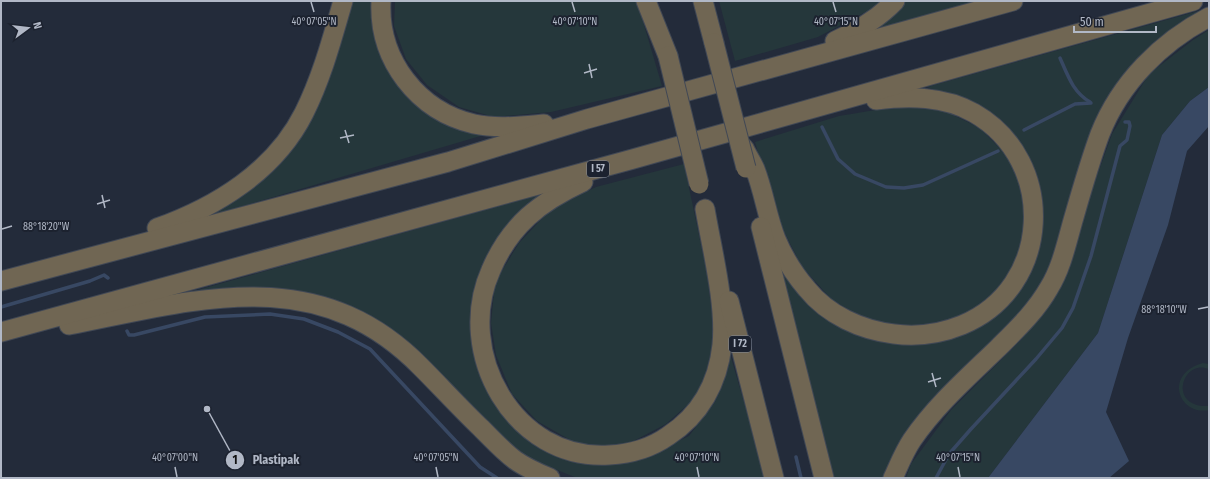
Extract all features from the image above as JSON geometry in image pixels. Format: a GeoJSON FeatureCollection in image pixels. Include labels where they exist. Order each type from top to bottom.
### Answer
{"type":"FeatureCollection","features":[{"type":"Feature","properties":{"kind":"highway"},"geometry":{"type":"LineString","coordinates":[[34,272],[176,221],[216,202],[245,182],[260,169],[288,139],[304,114],[324,65],[343,1]]}},
{"type":"Feature","properties":{"kind":"highway"},"geometry":{"type":"LineString","coordinates":[[381,1],[383,32],[393,61],[400,74],[420,96],[444,113],[460,120],[476,124],[513,127],[587,119]]}},
{"type":"Feature","properties":{"kind":"highway"},"geometry":{"type":"LineString","coordinates":[[646,1],[668,56]]}},
{"type":"Feature","properties":{"kind":"highway","name":"I 72"},"geometry":{"type":"LineString","coordinates":[[654,1],[705,209],[774,478]]}},
{"type":"Feature","properties":{"kind":"highway"},"geometry":{"type":"LineString","coordinates":[[703,1],[739,139],[785,259],[808,291],[825,307],[838,316],[858,325],[885,333],[903,336],[942,332],[969,322],[984,313],[996,303],[1016,279],[1026,259],[1032,239],[1034,218],[1030,182],[1014,149],[1002,134],[988,121],[973,112],[936,100],[914,97],[890,98],[819,108]]}},
{"type":"Feature","properties":{"kind":"highway"},"geometry":{"type":"LineString","coordinates":[[758,71],[852,33],[880,14],[895,1]]}},
{"type":"Feature","properties":{"kind":"highway"},"geometry":{"type":"LineString","coordinates":[[1,281],[448,162],[587,119],[1013,1]]}},
{"type":"Feature","properties":{"kind":"highway","name":"I 57"},"geometry":{"type":"LineString","coordinates":[[1,332],[819,108],[1193,1]]}},
{"type":"Feature","properties":{"kind":"highway"},"geometry":{"type":"LineString","coordinates":[[893,478],[903,456],[926,422],[1025,321],[1042,300],[1050,287],[1057,273],[1065,249],[1100,133],[1122,93],[1135,75],[1166,45],[1209,17]]}},
{"type":"Feature","properties":{"kind":"highway"},"geometry":{"type":"LineString","coordinates":[[633,159],[560,193],[533,212],[522,222],[508,239],[494,263],[486,282],[482,298],[480,322],[481,344],[485,360],[496,389],[508,407],[535,434],[548,442],[575,452],[602,456],[618,454],[642,449],[664,440],[689,420],[701,406],[715,378],[719,365],[722,344],[722,321],[719,288],[705,209]]}},
{"type":"Feature","properties":{"kind":"highway"},"geometry":{"type":"LineString","coordinates":[[750,168],[824,478]]}},
{"type":"Feature","properties":{"kind":"highway"},"geometry":{"type":"LineString","coordinates":[[1,339],[185,302],[214,298],[271,296],[320,304],[358,320],[380,332],[394,342],[419,365],[498,445],[520,463],[550,478]]}},
{"type":"Feature","properties":{"kind":"shaded area"},"geometry":{"type":"Polygon","coordinates":[[[349,1],[376,1],[401,88],[494,132],[206,217],[303,128],[349,1]]]}},
{"type":"Feature","properties":{"kind":"shaded area"},"geometry":{"type":"Polygon","coordinates":[[[395,1],[637,1],[662,86],[551,112],[494,117],[459,107],[427,85],[406,59],[394,26],[395,1]]]}},
{"type":"Feature","properties":{"kind":"shaded area"},"geometry":{"type":"Polygon","coordinates":[[[719,1],[881,1],[877,6],[818,37],[735,61],[719,1]]]}},
{"type":"Feature","properties":{"kind":"shaded area"},"geometry":{"type":"Polygon","coordinates":[[[905,1],[979,1],[873,32],[899,10],[905,1]]]}},
{"type":"Feature","properties":{"kind":"shaded area"},"geometry":{"type":"Polygon","coordinates":[[[1209,8],[1162,36],[1118,85],[1044,280],[1018,318],[884,478],[834,478],[781,273],[807,303],[838,324],[935,342],[1017,290],[1039,198],[986,111],[927,87],[1209,8]]]}},
{"type":"Feature","properties":{"kind":"shaded area"},"geometry":{"type":"Polygon","coordinates":[[[1209,30],[1209,87],[1190,101],[1162,135],[1098,333],[988,478],[906,478],[911,464],[951,410],[1021,340],[1061,285],[1089,198],[1112,134],[1149,74],[1193,40],[1209,30]]]}},
{"type":"Feature","properties":{"kind":"shaded area"},"geometry":{"type":"Polygon","coordinates":[[[900,106],[945,111],[980,128],[1010,159],[1024,192],[1026,229],[1015,265],[991,301],[958,318],[910,327],[867,320],[832,300],[802,267],[775,214],[755,142],[839,116],[900,106]]]}},
{"type":"Feature","properties":{"kind":"shaded area"},"geometry":{"type":"Polygon","coordinates":[[[684,164],[707,273],[715,339],[700,394],[666,424],[624,446],[579,445],[537,421],[512,394],[496,355],[491,323],[495,282],[519,243],[551,209],[596,187],[684,164]]]}},
{"type":"Feature","properties":{"kind":"shaded area"},"geometry":{"type":"Polygon","coordinates":[[[546,193],[495,243],[474,293],[475,345],[495,400],[530,443],[584,461],[640,459],[689,436],[715,402],[730,354],[766,478],[577,478],[525,457],[376,321],[183,294],[546,193]]]}},
{"type":"Feature","properties":{"kind":"shaded area"},"geometry":{"type":"Polygon","coordinates":[[[1203,363],[1209,364],[1209,369],[1200,368],[1192,370],[1186,376],[1183,384],[1183,392],[1187,400],[1196,405],[1209,406],[1209,410],[1198,410],[1190,407],[1183,401],[1180,393],[1179,384],[1183,376],[1191,368],[1203,363]]]}},
{"type":"Feature","properties":{"kind":"water"},"geometry":{"type":"Polygon","coordinates":[[[1209,87],[1209,126],[1187,151],[1168,225],[1128,338],[1106,412],[1129,461],[1109,478],[988,478],[1098,333],[1162,135],[1190,101],[1209,87]]]}},
{"type":"Feature","properties":{"kind":"waterway"},"geometry":{"type":"LineString","coordinates":[[1060,58],[1075,88],[1090,102]]}},
{"type":"Feature","properties":{"kind":"waterway"},"geometry":{"type":"LineString","coordinates":[[1024,130],[1075,104],[1091,103]]}},
{"type":"Feature","properties":{"kind":"waterway"},"geometry":{"type":"LineString","coordinates":[[936,478],[949,454],[1036,359],[1062,328],[1073,308],[1091,256],[1120,146],[1127,140],[1130,126],[1129,122],[1125,122]]}},
{"type":"Feature","properties":{"kind":"waterway"},"geometry":{"type":"LineString","coordinates":[[822,127],[838,159],[855,174],[886,187],[904,188],[923,185],[998,151]]}},
{"type":"Feature","properties":{"kind":"waterway"},"geometry":{"type":"LineString","coordinates":[[1,307],[90,281],[104,275],[108,278]]}},
{"type":"Feature","properties":{"kind":"waterway"},"geometry":{"type":"LineString","coordinates":[[127,331],[129,335],[134,335],[205,317],[270,314],[304,319],[338,332],[370,349],[480,467],[497,478]]}},
{"type":"Feature","properties":{"kind":"waterway"},"geometry":{"type":"LineString","coordinates":[[796,457],[801,478]]}},
{"type":"Feature","properties":{"kind":"place","name":"Plastipak"},"geometry":{"type":"Point","coordinates":[207,409]}}]}
